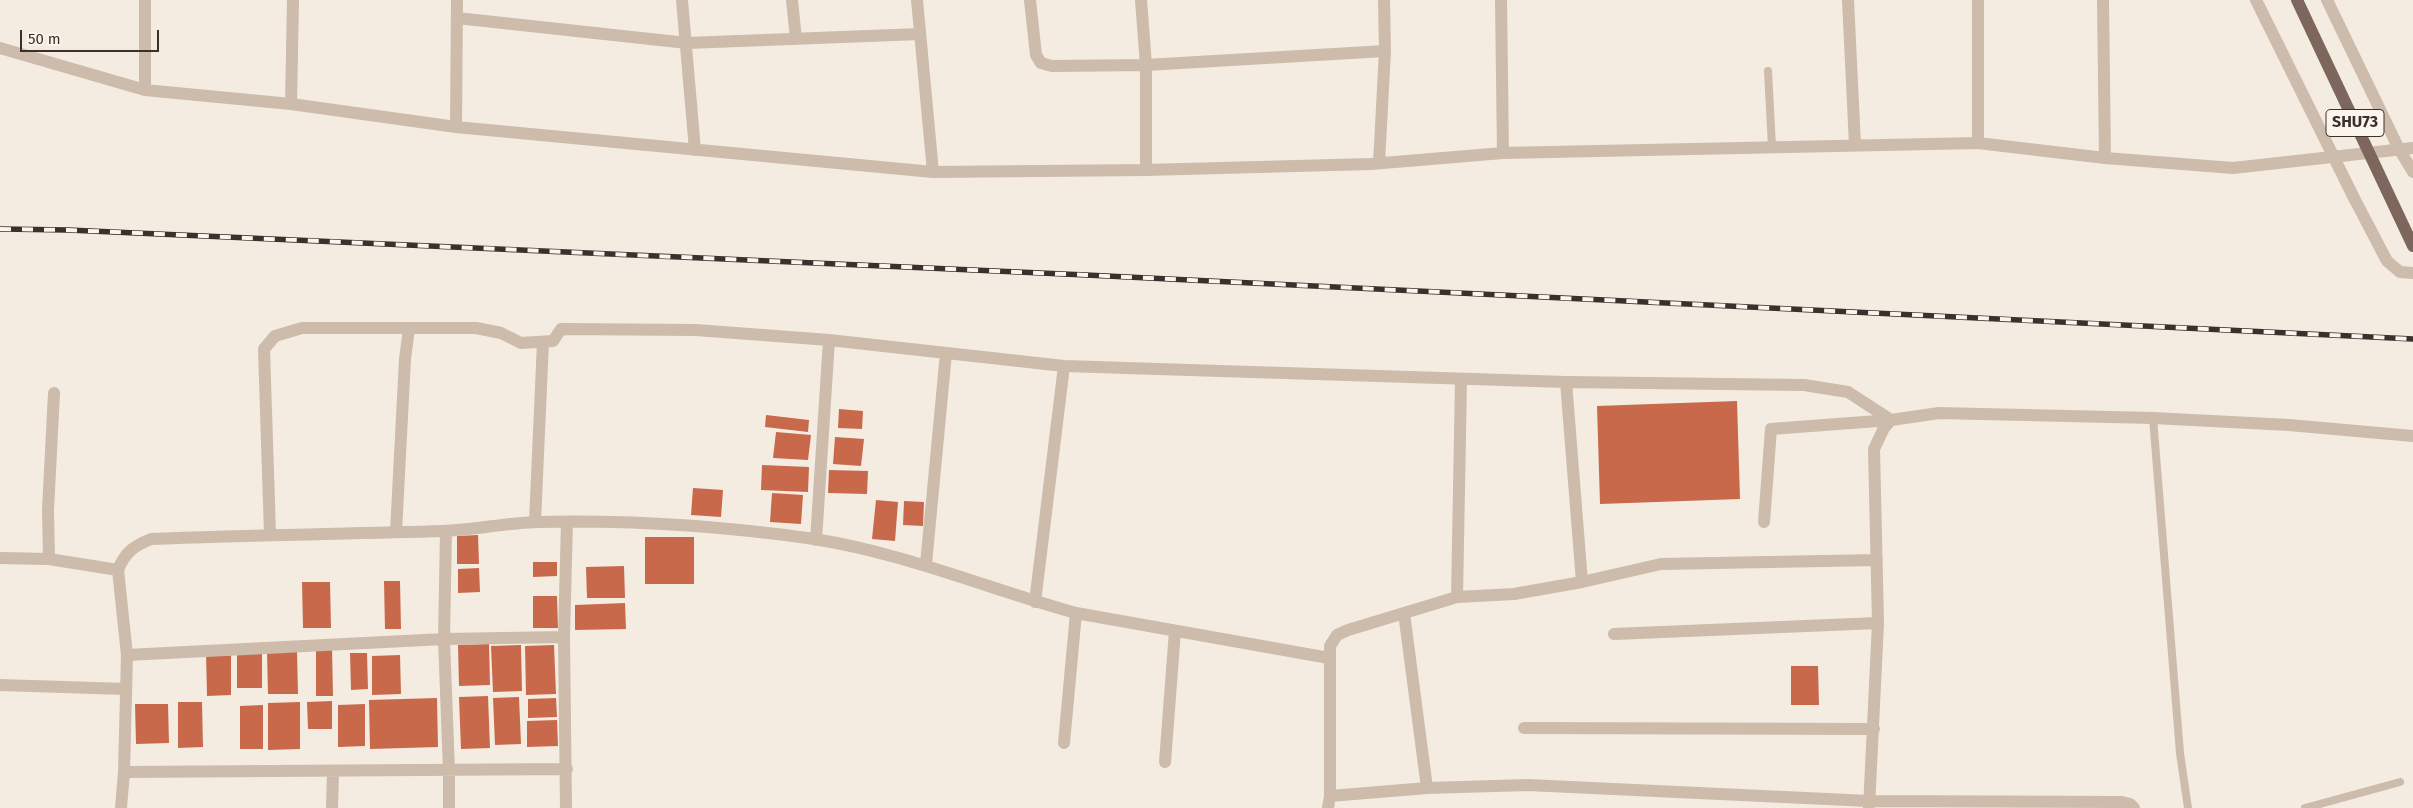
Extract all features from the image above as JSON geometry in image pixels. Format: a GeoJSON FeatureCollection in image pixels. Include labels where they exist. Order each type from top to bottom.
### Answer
{"type":"FeatureCollection","features":[{"type":"Feature","properties":{"kind":"main road","name":"SHU73"},"geometry":{"type":"LineString","coordinates":[[2297,0],[2413,246]]}},
{"type":"Feature","properties":{"kind":"street"},"geometry":{"type":"LineString","coordinates":[[145,90],[146,0]]}},
{"type":"Feature","properties":{"kind":"street"},"geometry":{"type":"LineString","coordinates":[[291,104],[293,0]]}},
{"type":"Feature","properties":{"kind":"street"},"geometry":{"type":"LineString","coordinates":[[456,127],[457,0]]}},
{"type":"Feature","properties":{"kind":"street"},"geometry":{"type":"LineString","coordinates":[[682,0],[695,150]]}},
{"type":"Feature","properties":{"kind":"street"},"geometry":{"type":"LineString","coordinates":[[792,0],[796,39]]}},
{"type":"Feature","properties":{"kind":"street"},"geometry":{"type":"LineString","coordinates":[[917,0],[933,172]]}},
{"type":"Feature","properties":{"kind":"street"},"geometry":{"type":"LineString","coordinates":[[1030,0],[1036,55],[1041,63],[1052,66],[1146,65],[1385,51]]}},
{"type":"Feature","properties":{"kind":"street"},"geometry":{"type":"LineString","coordinates":[[1141,0],[1146,65],[1146,170]]}},
{"type":"Feature","properties":{"kind":"street"},"geometry":{"type":"LineString","coordinates":[[1379,163],[1385,51],[1384,0]]}},
{"type":"Feature","properties":{"kind":"street"},"geometry":{"type":"LineString","coordinates":[[1501,0],[1503,153]]}},
{"type":"Feature","properties":{"kind":"street"},"geometry":{"type":"LineString","coordinates":[[1848,0],[1855,145]]}},
{"type":"Feature","properties":{"kind":"street"},"geometry":{"type":"LineString","coordinates":[[1978,0],[1978,143]]}},
{"type":"Feature","properties":{"kind":"street"},"geometry":{"type":"LineString","coordinates":[[2103,0],[2105,158]]}},
{"type":"Feature","properties":{"kind":"street"},"geometry":{"type":"LineString","coordinates":[[2256,0],[2333,157],[2387,260],[2400,272],[2413,273]]}},
{"type":"Feature","properties":{"kind":"street"},"geometry":{"type":"LineString","coordinates":[[2327,0],[2399,149],[2413,172]]}},
{"type":"Feature","properties":{"kind":"street"},"geometry":{"type":"LineString","coordinates":[[457,18],[686,44],[920,34]]}},
{"type":"Feature","properties":{"kind":"street"},"geometry":{"type":"LineString","coordinates":[[0,48],[145,90],[291,104],[456,127],[933,172],[1146,170],[1379,163],[1503,153],[1978,143],[2105,158],[2234,168],[2413,148]]}},
{"type":"Feature","properties":{"kind":"street"},"geometry":{"type":"LineString","coordinates":[[270,534],[264,349],[275,336],[302,328],[476,328],[501,333],[521,343],[554,341],[561,329],[696,330],[829,340],[1064,366],[1461,380],[1804,385],[1848,392],[1891,420]]}},
{"type":"Feature","properties":{"kind":"street"},"geometry":{"type":"LineString","coordinates":[[396,532],[405,359],[409,329]]}},
{"type":"Feature","properties":{"kind":"street"},"geometry":{"type":"LineString","coordinates":[[816,540],[829,340]]}},
{"type":"Feature","properties":{"kind":"street"},"geometry":{"type":"LineString","coordinates":[[535,522],[543,342]]}},
{"type":"Feature","properties":{"kind":"street"},"geometry":{"type":"LineString","coordinates":[[926,564],[946,353]]}},
{"type":"Feature","properties":{"kind":"street"},"geometry":{"type":"LineString","coordinates":[[1035,602],[1064,366]]}},
{"type":"Feature","properties":{"kind":"street"},"geometry":{"type":"LineString","coordinates":[[1457,597],[1461,380]]}},
{"type":"Feature","properties":{"kind":"street"},"geometry":{"type":"LineString","coordinates":[[1566,382],[1582,582]]}},
{"type":"Feature","properties":{"kind":"street"},"geometry":{"type":"LineString","coordinates":[[49,559],[48,510],[54,393]]}},
{"type":"Feature","properties":{"kind":"street"},"geometry":{"type":"LineString","coordinates":[[1764,522],[1771,429],[1891,420],[1939,413],[2152,418],[2289,425],[2413,436]]}},
{"type":"Feature","properties":{"kind":"street"},"geometry":{"type":"LineString","coordinates":[[1869,804],[1878,623],[1874,449],[1884,428],[1891,420]]}},
{"type":"Feature","properties":{"kind":"street"},"geometry":{"type":"LineString","coordinates":[[120,808],[124,772],[127,655],[118,570],[122,559],[133,546],[151,539],[270,534],[446,531],[535,522],[686,524],[816,540],[926,564],[1035,602],[1076,613],[1329,658]]}},
{"type":"Feature","properties":{"kind":"street"},"geometry":{"type":"LineString","coordinates":[[566,808],[564,637],[567,522]]}},
{"type":"Feature","properties":{"kind":"street"},"geometry":{"type":"LineString","coordinates":[[446,531],[444,638],[449,808]]}},
{"type":"Feature","properties":{"kind":"street"},"geometry":{"type":"LineString","coordinates":[[0,558],[49,559],[118,570]]}},
{"type":"Feature","properties":{"kind":"street"},"geometry":{"type":"LineString","coordinates":[[1877,560],[1661,564],[1582,582],[1514,594],[1457,597],[1348,630],[1337,635],[1330,646],[1329,802],[1427,788],[1528,785],[1869,804],[2114,802],[2130,804],[2134,808]]}},
{"type":"Feature","properties":{"kind":"street"},"geometry":{"type":"LineString","coordinates":[[1064,743],[1076,613]]}},
{"type":"Feature","properties":{"kind":"street"},"geometry":{"type":"LineString","coordinates":[[1404,614],[1427,788]]}},
{"type":"Feature","properties":{"kind":"street"},"geometry":{"type":"LineString","coordinates":[[1614,634],[1878,623]]}},
{"type":"Feature","properties":{"kind":"street"},"geometry":{"type":"LineString","coordinates":[[1165,762],[1175,630]]}},
{"type":"Feature","properties":{"kind":"street"},"geometry":{"type":"LineString","coordinates":[[127,655],[444,638],[564,637]]}},
{"type":"Feature","properties":{"kind":"street"},"geometry":{"type":"LineString","coordinates":[[0,685],[126,689]]}},
{"type":"Feature","properties":{"kind":"street"},"geometry":{"type":"LineString","coordinates":[[1524,728],[1874,729]]}},
{"type":"Feature","properties":{"kind":"street"},"geometry":{"type":"LineString","coordinates":[[124,772],[449,771],[567,768]]}},
{"type":"Feature","properties":{"kind":"street"},"geometry":{"type":"LineString","coordinates":[[332,808],[334,772]]}},
{"type":"Feature","properties":{"kind":"lane"},"geometry":{"type":"LineString","coordinates":[[1768,71],[1772,147]]}},
{"type":"Feature","properties":{"kind":"lane"},"geometry":{"type":"LineString","coordinates":[[2152,418],[2180,753],[2188,808]]}},
{"type":"Feature","properties":{"kind":"lane"},"geometry":{"type":"LineString","coordinates":[[2310,807],[2400,782]]}},
{"type":"Feature","properties":{"kind":"building"},"geometry":{"type":"Polygon","coordinates":[[[1737,401],[1740,499],[1600,504],[1597,406],[1737,401]]]}},
{"type":"Feature","properties":{"kind":"building"},"geometry":{"type":"Polygon","coordinates":[[[839,409],[863,411],[862,429],[838,428],[839,409]]]}},
{"type":"Feature","properties":{"kind":"building"},"geometry":{"type":"Polygon","coordinates":[[[766,415],[809,420],[808,432],[765,427],[766,415]]]}},
{"type":"Feature","properties":{"kind":"building"},"geometry":{"type":"Polygon","coordinates":[[[776,432],[811,435],[808,460],[773,458],[776,432]]]}},
{"type":"Feature","properties":{"kind":"building"},"geometry":{"type":"Polygon","coordinates":[[[835,437],[864,439],[861,466],[833,464],[835,437]]]}},
{"type":"Feature","properties":{"kind":"building"},"geometry":{"type":"Polygon","coordinates":[[[762,465],[809,467],[808,492],[761,490],[762,465]]]}},
{"type":"Feature","properties":{"kind":"building"},"geometry":{"type":"Polygon","coordinates":[[[829,470],[868,471],[867,494],[828,493],[829,470]]]}},
{"type":"Feature","properties":{"kind":"building"},"geometry":{"type":"Polygon","coordinates":[[[693,488],[723,490],[721,517],[691,515],[693,488]]]}},
{"type":"Feature","properties":{"kind":"building"},"geometry":{"type":"Polygon","coordinates":[[[772,493],[803,495],[801,524],[770,522],[772,493]]]}},
{"type":"Feature","properties":{"kind":"building"},"geometry":{"type":"Polygon","coordinates":[[[876,500],[898,502],[895,541],[872,539],[876,500]]]}},
{"type":"Feature","properties":{"kind":"building"},"geometry":{"type":"Polygon","coordinates":[[[904,501],[924,502],[923,526],[903,525],[904,501]]]}},
{"type":"Feature","properties":{"kind":"building"},"geometry":{"type":"Polygon","coordinates":[[[478,535],[479,564],[457,564],[457,536],[478,535]]]}},
{"type":"Feature","properties":{"kind":"building"},"geometry":{"type":"Polygon","coordinates":[[[645,537],[694,537],[694,584],[645,584],[645,537]]]}},
{"type":"Feature","properties":{"kind":"building"},"geometry":{"type":"Polygon","coordinates":[[[533,562],[557,562],[557,576],[533,577],[533,562]]]}},
{"type":"Feature","properties":{"kind":"building"},"geometry":{"type":"Polygon","coordinates":[[[624,566],[625,598],[587,598],[586,567],[624,566]]]}},
{"type":"Feature","properties":{"kind":"building"},"geometry":{"type":"Polygon","coordinates":[[[479,568],[480,592],[458,593],[458,569],[479,568]]]}},
{"type":"Feature","properties":{"kind":"building"},"geometry":{"type":"Polygon","coordinates":[[[384,581],[400,581],[401,629],[385,629],[384,581]]]}},
{"type":"Feature","properties":{"kind":"building"},"geometry":{"type":"Polygon","coordinates":[[[302,582],[330,582],[331,628],[303,628],[302,582]]]}},
{"type":"Feature","properties":{"kind":"building"},"geometry":{"type":"Polygon","coordinates":[[[533,596],[557,596],[558,628],[533,628],[533,596]]]}},
{"type":"Feature","properties":{"kind":"building"},"geometry":{"type":"Polygon","coordinates":[[[625,603],[626,629],[575,630],[575,605],[625,603]]]}},
{"type":"Feature","properties":{"kind":"building"},"geometry":{"type":"Polygon","coordinates":[[[489,644],[490,685],[459,686],[458,645],[489,644]]]}},
{"type":"Feature","properties":{"kind":"building"},"geometry":{"type":"Polygon","coordinates":[[[521,645],[522,691],[493,692],[491,646],[521,645]]]}},
{"type":"Feature","properties":{"kind":"building"},"geometry":{"type":"Polygon","coordinates":[[[554,645],[556,694],[526,695],[525,646],[554,645]]]}},
{"type":"Feature","properties":{"kind":"building"},"geometry":{"type":"Polygon","coordinates":[[[316,648],[332,648],[333,696],[316,696],[316,648]]]}},
{"type":"Feature","properties":{"kind":"building"},"geometry":{"type":"Polygon","coordinates":[[[297,650],[298,694],[268,694],[267,651],[297,650]]]}},
{"type":"Feature","properties":{"kind":"building"},"geometry":{"type":"Polygon","coordinates":[[[206,652],[231,652],[231,695],[207,696],[206,652]]]}},
{"type":"Feature","properties":{"kind":"building"},"geometry":{"type":"Polygon","coordinates":[[[237,652],[262,652],[262,688],[237,688],[237,652]]]}},
{"type":"Feature","properties":{"kind":"building"},"geometry":{"type":"Polygon","coordinates":[[[350,653],[367,653],[368,689],[351,690],[350,653]]]}},
{"type":"Feature","properties":{"kind":"building"},"geometry":{"type":"Polygon","coordinates":[[[400,655],[401,694],[372,695],[372,656],[400,655]]]}},
{"type":"Feature","properties":{"kind":"building"},"geometry":{"type":"Polygon","coordinates":[[[1791,666],[1818,666],[1819,705],[1791,705],[1791,666]]]}},
{"type":"Feature","properties":{"kind":"building"},"geometry":{"type":"Polygon","coordinates":[[[488,696],[490,748],[461,749],[459,697],[488,696]]]}},
{"type":"Feature","properties":{"kind":"building"},"geometry":{"type":"Polygon","coordinates":[[[519,697],[521,744],[495,745],[493,698],[519,697]]]}},
{"type":"Feature","properties":{"kind":"building"},"geometry":{"type":"Polygon","coordinates":[[[437,698],[438,747],[370,749],[369,700],[437,698]]]}},
{"type":"Feature","properties":{"kind":"building"},"geometry":{"type":"Polygon","coordinates":[[[556,698],[557,717],[528,718],[528,699],[556,698]]]}},
{"type":"Feature","properties":{"kind":"building"},"geometry":{"type":"Polygon","coordinates":[[[332,701],[332,729],[308,729],[307,702],[332,701]]]}},
{"type":"Feature","properties":{"kind":"building"},"geometry":{"type":"Polygon","coordinates":[[[178,702],[202,702],[203,747],[178,748],[178,702]]]}},
{"type":"Feature","properties":{"kind":"building"},"geometry":{"type":"Polygon","coordinates":[[[300,702],[300,749],[268,750],[268,703],[300,702]]]}},
{"type":"Feature","properties":{"kind":"building"},"geometry":{"type":"Polygon","coordinates":[[[135,704],[168,704],[169,743],[136,744],[135,704]]]}},
{"type":"Feature","properties":{"kind":"building"},"geometry":{"type":"Polygon","coordinates":[[[365,704],[365,746],[338,747],[338,705],[365,704]]]}},
{"type":"Feature","properties":{"kind":"building"},"geometry":{"type":"Polygon","coordinates":[[[263,705],[263,749],[240,749],[240,706],[263,705]]]}},
{"type":"Feature","properties":{"kind":"building"},"geometry":{"type":"Polygon","coordinates":[[[557,720],[558,746],[527,747],[527,721],[557,720]]]}},
{"type":"Feature","properties":{"kind":"railway"},"geometry":{"type":"LineString","coordinates":[[0,229],[68,230],[1086,275],[2413,339]]}}]}
